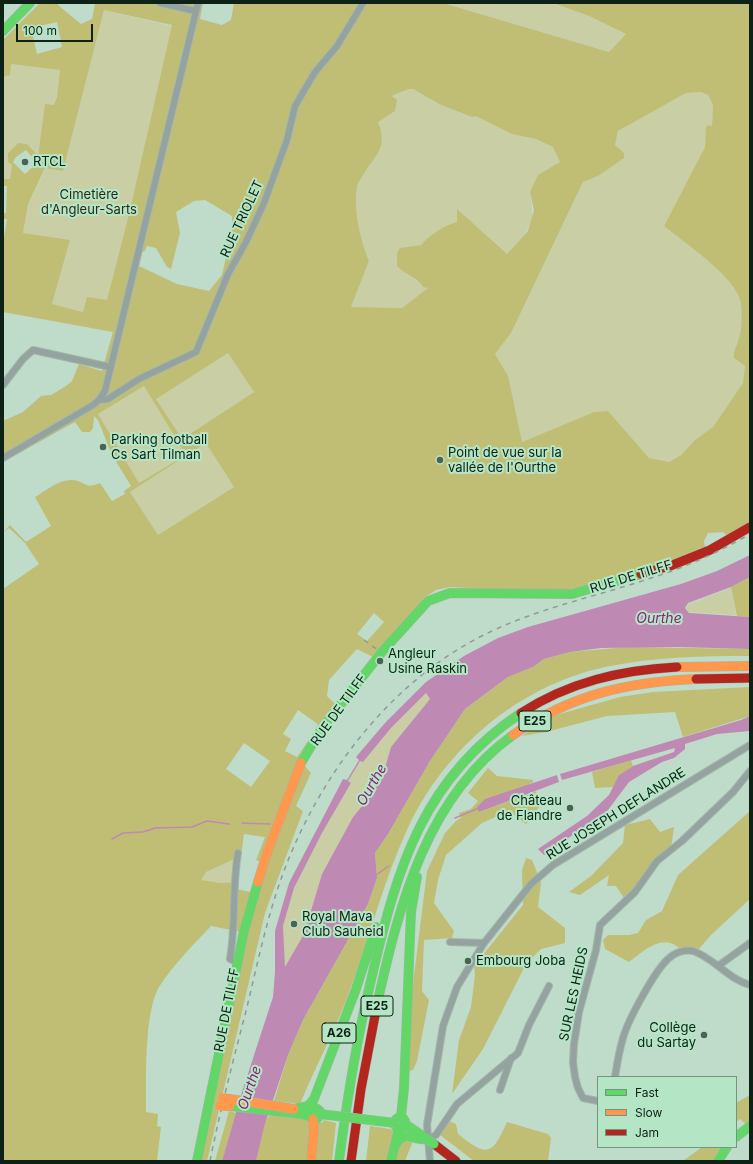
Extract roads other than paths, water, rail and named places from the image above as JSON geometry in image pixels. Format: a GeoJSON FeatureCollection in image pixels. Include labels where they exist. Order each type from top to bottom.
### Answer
{"type":"FeatureCollection","features":[{"type":"Feature","properties":{"kind":"main road"},"geometry":{"type":"LineString","coordinates":[[3,31],[30,3]]}},
{"type":"Feature","properties":{"kind":"main road","name":"RUE DE TILFF"},"geometry":{"type":"LineString","coordinates":[[214,1102],[213,1080],[237,962],[267,853],[280,814],[299,766],[322,728],[346,696],[428,601],[450,593],[572,594],[670,566],[710,550],[750,527]]}},
{"type":"Feature","properties":{"kind":"main road","name":"E25"},"geometry":{"type":"LineString","coordinates":[[339,1161],[351,1070],[389,903],[410,843],[431,802],[452,775],[474,749],[510,720],[527,709],[566,689],[602,677],[668,668],[750,666]]}},
{"type":"Feature","properties":{"kind":"main road","name":"E25"},"geometry":{"type":"LineString","coordinates":[[351,1161],[363,1072],[373,1020],[404,899],[420,855],[435,824],[450,801],[482,761],[517,732],[552,711],[588,696],[622,687],[672,681],[750,678]]}},
{"type":"Feature","properties":{"kind":"main road"},"geometry":{"type":"LineString","coordinates":[[391,1161],[400,1123],[404,1088],[407,971],[411,912],[420,867],[420,855]]}},
{"type":"Feature","properties":{"kind":"main road","name":"A26"},"geometry":{"type":"LineString","coordinates":[[313,1113],[323,1077],[356,989],[376,927],[389,903]]}},
{"type":"Feature","properties":{"kind":"main road"},"geometry":{"type":"LineString","coordinates":[[294,1109],[308,1106],[314,1099],[323,1077]]}},
{"type":"Feature","properties":{"kind":"main road"},"geometry":{"type":"LineString","coordinates":[[214,1102],[400,1123],[428,1139],[454,1160]]}},
{"type":"Feature","properties":{"kind":"main road"},"geometry":{"type":"LineString","coordinates":[[214,1102],[294,1109],[313,1113]]}},
{"type":"Feature","properties":{"kind":"main road"},"geometry":{"type":"LineString","coordinates":[[197,1161],[214,1102]]}},
{"type":"Feature","properties":{"kind":"main road"},"geometry":{"type":"LineString","coordinates":[[311,1161],[314,1131],[313,1113]]}},
{"type":"Feature","properties":{"kind":"main road"},"geometry":{"type":"LineString","coordinates":[[737,1136],[750,1126]]}},
{"type":"Feature","properties":{"kind":"main road"},"geometry":{"type":"LineString","coordinates":[[396,1144],[401,1137],[407,1135],[420,1140],[428,1139]]}},
{"type":"Feature","properties":{"kind":"main road"},"geometry":{"type":"LineString","coordinates":[[718,1161],[725,1148]]}},
{"type":"Feature","properties":{"kind":"street"},"geometry":{"type":"LineString","coordinates":[[160,3],[196,11]]}},
{"type":"Feature","properties":{"kind":"street"},"geometry":{"type":"LineString","coordinates":[[100,400],[105,391],[198,3]]}},
{"type":"Feature","properties":{"kind":"street","name":"RUE TRIOLET"},"geometry":{"type":"LineString","coordinates":[[3,458],[100,400],[108,399],[140,378],[196,352],[228,274],[246,242],[264,203],[287,140],[295,106],[315,72],[337,46],[363,3]]}},
{"type":"Feature","properties":{"kind":"street"},"geometry":{"type":"LineString","coordinates":[[3,385],[23,359],[34,350],[110,367]]}},
{"type":"Feature","properties":{"kind":"street","name":"RUE JOSEPH DEFLANDRE"},"geometry":{"type":"LineString","coordinates":[[430,1161],[427,1125],[443,1026],[459,980],[484,943],[531,884],[553,864],[750,745]]}},
{"type":"Feature","properties":{"kind":"street","name":"SUR LES HEIDS"},"geometry":{"type":"LineString","coordinates":[[597,1101],[583,1098],[580,1093],[573,1062],[579,1012],[596,950],[600,925],[635,892],[657,861],[682,841],[729,796],[750,771]]}},
{"type":"Feature","properties":{"kind":"street"},"geometry":{"type":"LineString","coordinates":[[237,962],[230,959],[233,938],[238,853]]}},
{"type":"Feature","properties":{"kind":"street"},"geometry":{"type":"LineString","coordinates":[[450,942],[484,943]]}},
{"type":"Feature","properties":{"kind":"street"},"geometry":{"type":"LineString","coordinates":[[718,966],[750,943]]}},
{"type":"Feature","properties":{"kind":"street"},"geometry":{"type":"LineString","coordinates":[[615,1076],[618,1054],[628,1026],[647,989],[667,960],[677,953],[687,950],[694,951],[736,979],[750,985]]}},
{"type":"Feature","properties":{"kind":"street"},"geometry":{"type":"LineString","coordinates":[[428,1139],[436,1135],[457,1104],[518,1053],[535,1012],[549,986]]}},
{"type":"Feature","properties":{"kind":"street"},"geometry":{"type":"LineString","coordinates":[[500,1090],[511,1058]]}},
{"type":"Feature","properties":{"kind":"water","name":"Ourthe"},"geometry":{"type":"Polygon","coordinates":[[[750,555],[750,577],[731,587],[688,603],[685,608],[689,613],[750,617],[750,649],[678,647],[601,648],[570,652],[544,659],[533,667],[508,677],[465,709],[430,761],[388,834],[375,853],[377,878],[368,904],[303,1020],[288,1055],[264,1127],[256,1161],[222,1161],[242,1092],[273,997],[275,972],[275,931],[289,883],[343,779],[347,780],[359,760],[356,757],[385,723],[426,682],[464,656],[498,638],[528,627],[681,584],[717,571],[750,555]],[[426,693],[391,728],[363,762],[360,761],[348,781],[351,783],[322,833],[294,888],[283,926],[285,967],[304,934],[322,874],[353,817],[373,793],[383,775],[391,747],[430,699],[426,693]]]}},
{"type":"Feature","properties":{"kind":"water"},"geometry":{"type":"Polygon","coordinates":[[[750,716],[750,731],[717,734],[685,744],[685,749],[674,758],[662,762],[629,782],[608,810],[544,855],[538,849],[587,816],[609,795],[619,775],[633,766],[674,752],[675,748],[562,780],[560,774],[750,716]]]}},
{"type":"Feature","properties":{"kind":"water"},"geometry":{"type":"Polygon","coordinates":[[[557,775],[559,782],[479,812],[477,807],[485,799],[557,775]]]}},
{"type":"Feature","properties":{"kind":"waterway"},"geometry":{"type":"LineString","coordinates":[[455,818],[479,808]]}},
{"type":"Feature","properties":{"kind":"waterway"},"geometry":{"type":"LineString","coordinates":[[112,839],[123,833],[143,832],[155,828],[192,827],[207,821],[229,824]]}},
{"type":"Feature","properties":{"kind":"waterway"},"geometry":{"type":"LineString","coordinates":[[242,823],[270,824]]}},
{"type":"Feature","properties":{"kind":"waterway"},"geometry":{"type":"LineString","coordinates":[[376,875],[389,866]]}},
{"type":"Feature","properties":{"kind":"railway"},"geometry":{"type":"LineString","coordinates":[[210,1161],[222,1105],[264,937],[280,881],[303,827],[322,792],[344,759],[368,728],[395,698],[425,672],[457,650],[492,631],[551,608],[664,574],[714,553],[750,534]]}},
{"type":"Feature","properties":{"kind":"railway"},"geometry":{"type":"LineString","coordinates":[[364,640],[378,650]]}},
{"type":"Feature","properties":{"kind":"place","name":"RTCL"},"geometry":{"type":"Point","coordinates":[25,162]}},
{"type":"Feature","properties":{"kind":"place","name":"Parking football Cs Sart Tilman"},"geometry":{"type":"Point","coordinates":[103,447]}},
{"type":"Feature","properties":{"kind":"place","name":"Point de vue sur la vallée de l'Ourthe"},"geometry":{"type":"Point","coordinates":[440,460]}},
{"type":"Feature","properties":{"kind":"place","name":"Angleur Usine Raskin"},"geometry":{"type":"Point","coordinates":[380,661]}},
{"type":"Feature","properties":{"kind":"place","name":"Château de Flandre"},"geometry":{"type":"Point","coordinates":[570,808]}},
{"type":"Feature","properties":{"kind":"place","name":"Royal Mava Club Sauheid"},"geometry":{"type":"Point","coordinates":[294,924]}},
{"type":"Feature","properties":{"kind":"place","name":"Embourg Joba"},"geometry":{"type":"Point","coordinates":[468,961]}},
{"type":"Feature","properties":{"kind":"place","name":"Collège du Sartay"},"geometry":{"type":"Point","coordinates":[704,1035]}},
{"type":"Feature","properties":{"kind":"park label","name":"Cimetière d'Angleur-Sarts"},"geometry":{"type":"Point","coordinates":[89,202]}}]}
